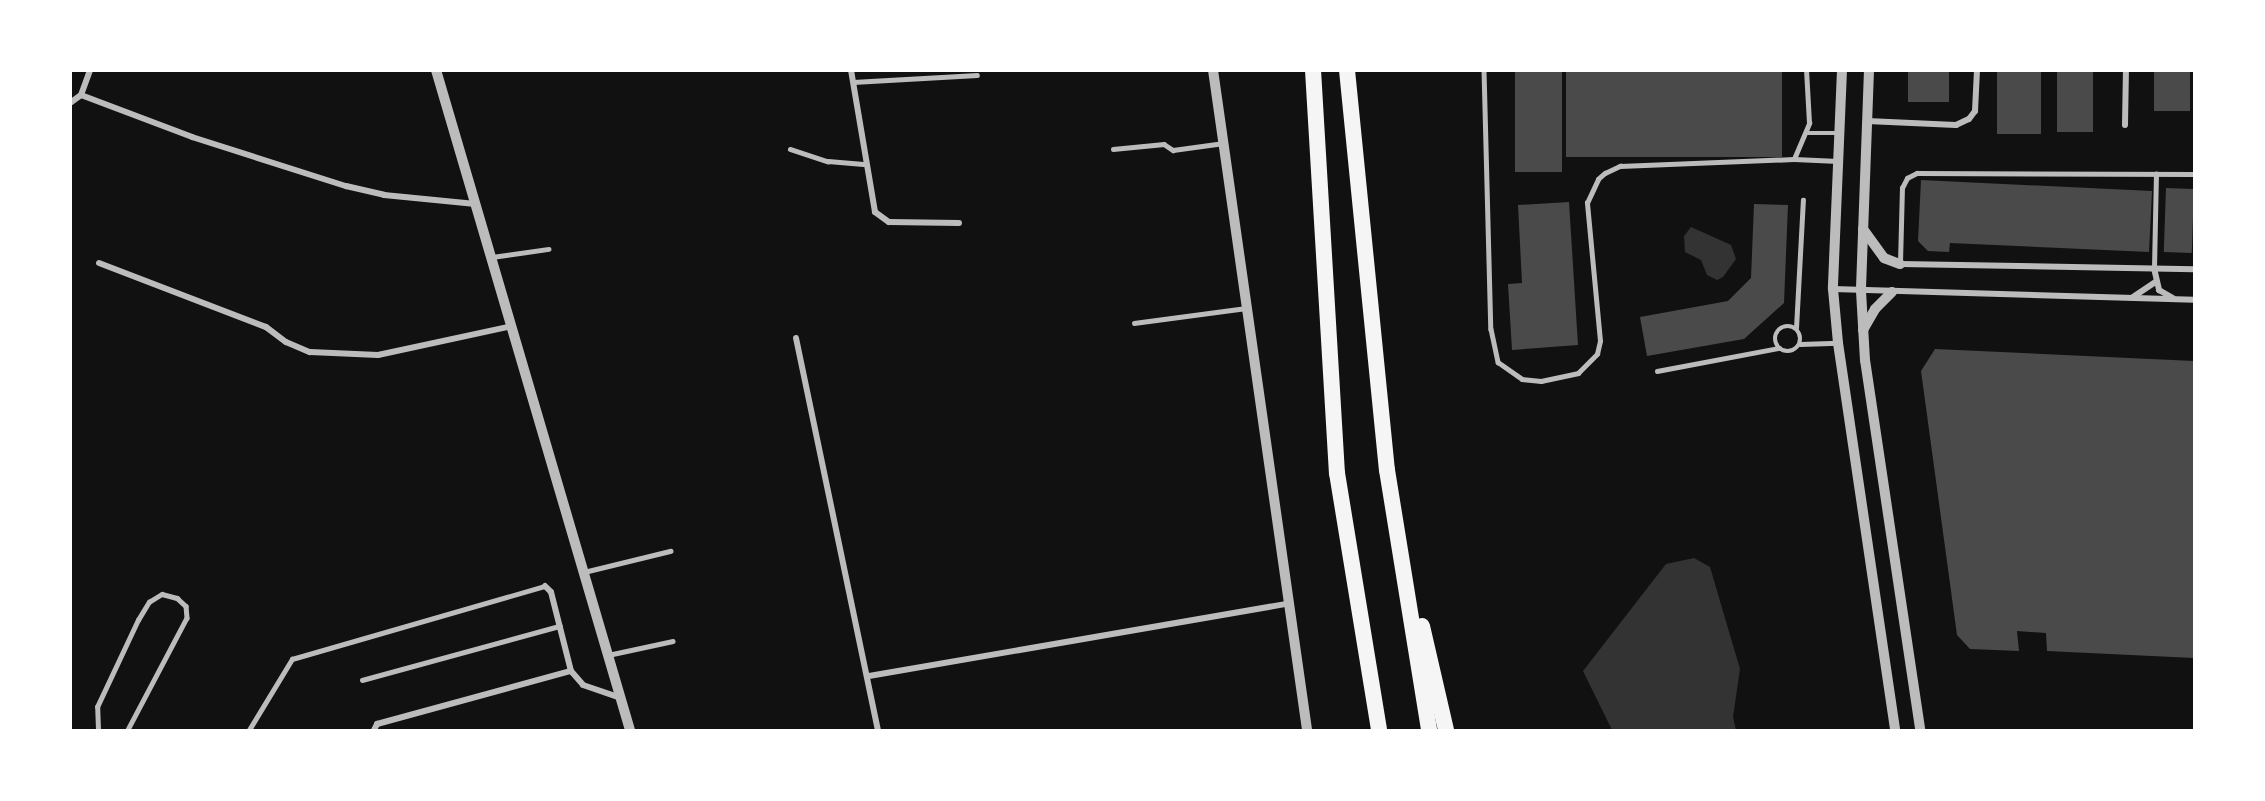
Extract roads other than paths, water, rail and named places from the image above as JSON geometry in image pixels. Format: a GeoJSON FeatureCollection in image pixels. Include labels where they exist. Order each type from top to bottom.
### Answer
{"type":"FeatureCollection","features":[{"type":"Feature","properties":{"kind":"highway"},"geometry":{"type":"LineString","coordinates":[[1313,70],[1337,473],[1379,730]]}},
{"type":"Feature","properties":{"kind":"highway"},"geometry":{"type":"LineString","coordinates":[[1347,70],[1387,470],[1429,730]]}},
{"type":"Feature","properties":{"kind":"highway"},"geometry":{"type":"LineString","coordinates":[[1387,470],[1446,730]]}},
{"type":"Feature","properties":{"kind":"street"},"geometry":{"type":"LineString","coordinates":[[70,103],[81,95],[90,70]]}},
{"type":"Feature","properties":{"kind":"street"},"geometry":{"type":"LineString","coordinates":[[436,70],[630,730]]}},
{"type":"Feature","properties":{"kind":"street"},"geometry":{"type":"LineString","coordinates":[[851,70],[875,212],[882,218],[899,223],[959,223]]}},
{"type":"Feature","properties":{"kind":"street"},"geometry":{"type":"LineString","coordinates":[[1213,70],[1307,730]]}},
{"type":"Feature","properties":{"kind":"street"},"geometry":{"type":"LineString","coordinates":[[1842,70],[1833,289],[1838,344],[1895,730]]}},
{"type":"Feature","properties":{"kind":"street"},"geometry":{"type":"LineString","coordinates":[[1869,70],[1861,291],[1863,330],[1920,730]]}},
{"type":"Feature","properties":{"kind":"street"},"geometry":{"type":"LineString","coordinates":[[1867,121],[1956,125],[1969,119],[1975,111],[1977,70]]}},
{"type":"Feature","properties":{"kind":"street"},"geometry":{"type":"LineString","coordinates":[[2125,125],[2126,70]]}},
{"type":"Feature","properties":{"kind":"street"},"geometry":{"type":"LineString","coordinates":[[81,95],[192,138],[346,186],[384,195],[476,204]]}},
{"type":"Feature","properties":{"kind":"street"},"geometry":{"type":"LineString","coordinates":[[1863,229],[1884,258],[1900,264],[2194,268]]}},
{"type":"Feature","properties":{"kind":"street"},"geometry":{"type":"LineString","coordinates":[[99,263],[266,327],[286,342],[310,352],[378,355],[512,326]]}},
{"type":"Feature","properties":{"kind":"street"},"geometry":{"type":"LineString","coordinates":[[2154,268],[2155,282],[2163,293],[2176,299]]}},
{"type":"Feature","properties":{"kind":"street"},"geometry":{"type":"LineString","coordinates":[[2130,298],[2155,282]]}},
{"type":"Feature","properties":{"kind":"street"},"geometry":{"type":"LineString","coordinates":[[1833,289],[2194,300]]}},
{"type":"Feature","properties":{"kind":"street"},"geometry":{"type":"LineString","coordinates":[[1863,330],[1875,309],[1892,292]]}},
{"type":"Feature","properties":{"kind":"street"},"geometry":{"type":"LineString","coordinates":[[796,338],[869,676],[878,730]]}},
{"type":"Feature","properties":{"kind":"street"},"geometry":{"type":"LineString","coordinates":[[545,586],[551,592],[572,670],[583,685],[620,698]]}},
{"type":"Feature","properties":{"kind":"street"},"geometry":{"type":"LineString","coordinates":[[869,676],[1288,604]]}},
{"type":"Feature","properties":{"kind":"street"},"geometry":{"type":"LineString","coordinates":[[374,730],[377,724],[572,670]]}},
{"type":"Feature","properties":{"kind":"lane"},"geometry":{"type":"LineString","coordinates":[[1484,70],[1491,329],[1498,362],[1522,379],[1541,381],[1578,373],[1597,354],[1600,341],[1587,203],[1598,179],[1620,166],[1794,159],[1838,161]]}},
{"type":"Feature","properties":{"kind":"lane"},"geometry":{"type":"LineString","coordinates":[[1794,159],[1808,133],[1806,70]]}},
{"type":"Feature","properties":{"kind":"lane"},"geometry":{"type":"LineString","coordinates":[[853,82],[977,75]]}},
{"type":"Feature","properties":{"kind":"lane"},"geometry":{"type":"LineString","coordinates":[[1808,133],[1839,133]]}},
{"type":"Feature","properties":{"kind":"lane"},"geometry":{"type":"LineString","coordinates":[[1113,149],[1164,144],[1173,150],[1224,143]]}},
{"type":"Feature","properties":{"kind":"lane"},"geometry":{"type":"LineString","coordinates":[[790,149],[828,161],[866,164]]}},
{"type":"Feature","properties":{"kind":"lane"},"geometry":{"type":"LineString","coordinates":[[1900,264],[1902,188],[1907,178],[1917,173],[2194,174]]}},
{"type":"Feature","properties":{"kind":"lane"},"geometry":{"type":"LineString","coordinates":[[2154,268],[2156,174]]}},
{"type":"Feature","properties":{"kind":"lane"},"geometry":{"type":"LineString","coordinates":[[1800,344],[1796,328],[1803,200]]}},
{"type":"Feature","properties":{"kind":"lane"},"geometry":{"type":"LineString","coordinates":[[492,257],[548,249]]}},
{"type":"Feature","properties":{"kind":"lane"},"geometry":{"type":"LineString","coordinates":[[1134,323],[1246,308]]}},
{"type":"Feature","properties":{"kind":"lane"},"geometry":{"type":"LineString","coordinates":[[1779,348],[1778,332],[1788,326],[1796,328]]}},
{"type":"Feature","properties":{"kind":"lane"},"geometry":{"type":"LineString","coordinates":[[1657,371],[1779,348],[1792,351],[1800,344],[1838,344]]}},
{"type":"Feature","properties":{"kind":"lane"},"geometry":{"type":"LineString","coordinates":[[584,572],[670,551]]}},
{"type":"Feature","properties":{"kind":"lane"},"geometry":{"type":"LineString","coordinates":[[249,730],[292,659],[545,586]]}},
{"type":"Feature","properties":{"kind":"lane"},"geometry":{"type":"LineString","coordinates":[[98,730],[97,707],[138,620],[149,602],[162,594],[177,598],[186,606],[187,618],[128,730]]}},
{"type":"Feature","properties":{"kind":"lane"},"geometry":{"type":"LineString","coordinates":[[362,680],[560,626]]}},
{"type":"Feature","properties":{"kind":"lane"},"geometry":{"type":"LineString","coordinates":[[608,655],[673,641]]}}]}
